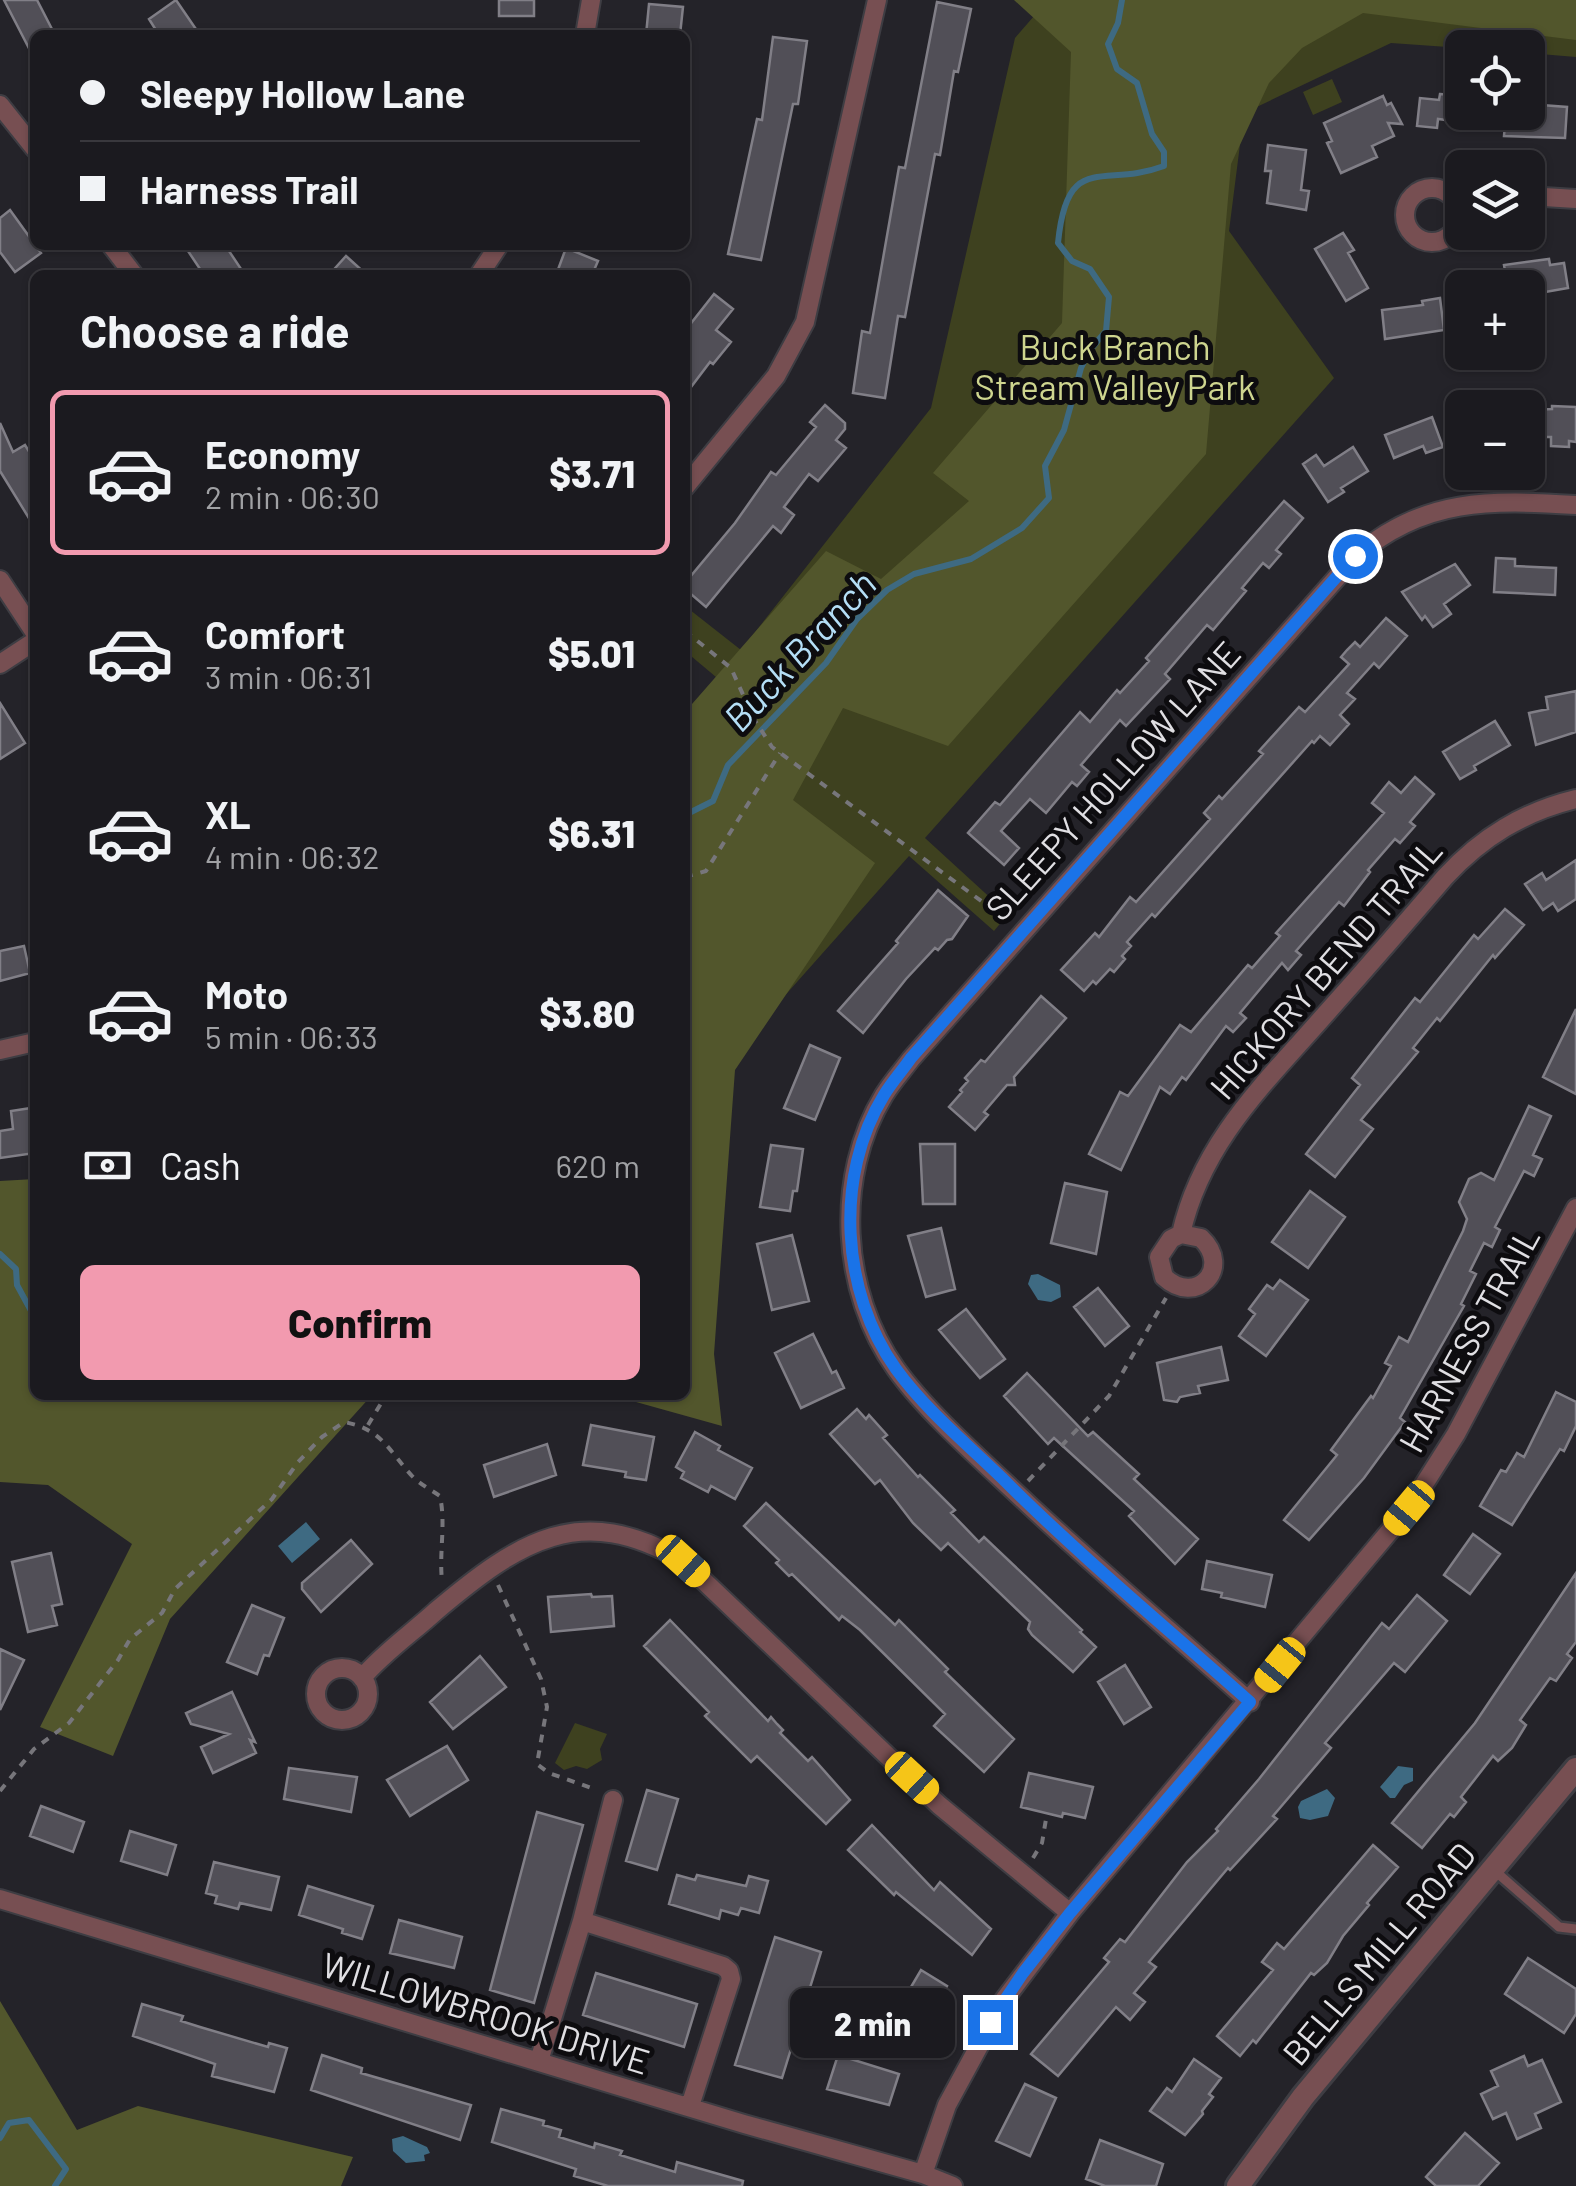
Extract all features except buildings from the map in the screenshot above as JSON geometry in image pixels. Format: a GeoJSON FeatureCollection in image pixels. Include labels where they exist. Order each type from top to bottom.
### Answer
{"type":"FeatureCollection","features":[{"type":"Feature","properties":{"kind":"street"},"geometry":{"type":"LineString","coordinates":[[586,30],[591,0]]}},
{"type":"Feature","properties":{"kind":"street"},"geometry":{"type":"LineString","coordinates":[[690,482],[776,376],[805,322],[877,0]]}},
{"type":"Feature","properties":{"kind":"street"},"geometry":{"type":"LineString","coordinates":[[0,105],[30,143]]}},
{"type":"Feature","properties":{"kind":"street"},"geometry":{"type":"LineString","coordinates":[[1545,197],[1576,200]]}},
{"type":"Feature","properties":{"kind":"street"},"geometry":{"type":"LineString","coordinates":[[115,250],[130,270]]}},
{"type":"Feature","properties":{"kind":"street","name":"SLEEPY HOLLOW LANE"},"geometry":{"type":"LineString","coordinates":[[1250,1702],[1016,1493],[896,1370],[874,1331],[856,1280],[851,1247],[850,1206],[867,1131],[883,1096],[911,1058],[1368,545],[1386,532],[1444,508],[1488,502],[1576,505]]}},
{"type":"Feature","properties":{"kind":"street"},"geometry":{"type":"LineString","coordinates":[[0,580],[30,625]]}},
{"type":"Feature","properties":{"kind":"street"},"geometry":{"type":"LineString","coordinates":[[0,664],[30,645]]}},
{"type":"Feature","properties":{"kind":"street","name":"HICKORY BEND TRAIL"},"geometry":{"type":"LineString","coordinates":[[1172,1285],[1164,1277],[1159,1256],[1171,1239],[1181,1234],[1196,1180],[1230,1126],[1476,846],[1537,811],[1576,799]]}},
{"type":"Feature","properties":{"kind":"street"},"geometry":{"type":"LineString","coordinates":[[0,1050],[30,1043]]}},
{"type":"Feature","properties":{"kind":"street","name":"HARNESS TRAIL"},"geometry":{"type":"LineString","coordinates":[[923,2174],[948,2105],[990,2022],[1023,1973],[1409,1508],[1436,1467],[1576,1208]]}},
{"type":"Feature","properties":{"kind":"street"},"geometry":{"type":"LineString","coordinates":[[1172,1285],[1192,1288],[1206,1282],[1214,1266],[1209,1246],[1191,1234],[1181,1234]]}},
{"type":"Feature","properties":{"kind":"street"},"geometry":{"type":"LineString","coordinates":[[362,1678],[490,1568],[539,1540],[576,1533],[624,1535],[683,1561],[939,1805],[1070,1913]]}},
{"type":"Feature","properties":{"kind":"street","name":"BELLS MILL ROAD"},"geometry":{"type":"LineString","coordinates":[[1238,2186],[1304,2096],[1576,1769]]}},
{"type":"Feature","properties":{"kind":"street"},"geometry":{"type":"LineString","coordinates":[[539,2061],[582,1921],[613,1800]]}},
{"type":"Feature","properties":{"kind":"street","name":"WILLOWBROOK DRIVE"},"geometry":{"type":"LineString","coordinates":[[0,1899],[954,2186]]}},
{"type":"Feature","properties":{"kind":"street"},"geometry":{"type":"LineString","coordinates":[[582,1921],[723,1966],[729,1972],[731,1980],[690,2106]]}},
{"type":"Feature","properties":{"kind":"lane"},"geometry":{"type":"LineString","coordinates":[[1494,1871],[1559,1927],[1576,1929]]}},
{"type":"Feature","properties":{"kind":"path"},"geometry":{"type":"LineString","coordinates":[[690,635],[731,668],[754,719],[772,747],[1021,932]]}},
{"type":"Feature","properties":{"kind":"path"},"geometry":{"type":"LineString","coordinates":[[690,876],[706,872],[780,753]]}},
{"type":"Feature","properties":{"kind":"path"},"geometry":{"type":"LineString","coordinates":[[1016,1493],[1108,1396],[1172,1285]]}},
{"type":"Feature","properties":{"kind":"path"},"geometry":{"type":"LineString","coordinates":[[367,1426],[383,1400]]}},
{"type":"Feature","properties":{"kind":"path"},"geometry":{"type":"LineString","coordinates":[[0,1790],[34,1749],[69,1723],[130,1639],[162,1614],[175,1589],[272,1500],[298,1462],[344,1422],[367,1426],[414,1479],[440,1496],[445,1519],[440,1557],[442,1582],[452,1598]]}},
{"type":"Feature","properties":{"kind":"path"},"geometry":{"type":"LineString","coordinates":[[490,1568],[540,1679],[547,1707],[538,1764],[550,1773],[588,1784],[613,1800]]}},
{"type":"Feature","properties":{"kind":"path"},"geometry":{"type":"LineString","coordinates":[[1018,1871],[1037,1853],[1046,1819]]}},
{"type":"Feature","properties":{"kind":"green space","name":"Buck Branch Stream Valley Park"},"geometry":{"type":"Polygon","coordinates":[[[1014,0],[1576,0],[1576,40],[1545,36],[1545,30],[1497,30],[1363,13],[1302,48],[1269,83],[1231,164],[1206,454],[948,746],[843,708],[793,800],[875,863],[735,1070],[714,1354],[722,1426],[629,1400],[690,1400],[690,706],[826,551],[881,579],[969,501],[933,473],[1062,323],[1071,52],[1014,0]]]}},
{"type":"Feature","properties":{"kind":"green space","name":"Buck Branch Stream Valley Park"},"geometry":{"type":"Polygon","coordinates":[[[1048,0],[1576,0],[1576,57],[1545,54],[1545,30],[1445,30],[1445,47],[1391,43],[1244,113],[1229,231],[1334,378],[925,838],[1008,914],[994,931],[909,856],[690,1102],[690,1038],[716,677],[690,655],[690,610],[741,650],[931,408],[1015,38],[1048,0]]]}},
{"type":"Feature","properties":{"kind":"green space"},"geometry":{"type":"Polygon","coordinates":[[[1332,79],[1342,102],[1313,115],[1303,92],[1332,79]]]}},
{"type":"Feature","properties":{"kind":"green space"},"geometry":{"type":"Polygon","coordinates":[[[30,1179],[30,1400],[367,1400],[170,1619],[113,1756],[40,1727],[132,1544],[48,1485],[0,1482],[0,1181],[30,1179]]]}},
{"type":"Feature","properties":{"kind":"green space"},"geometry":{"type":"Polygon","coordinates":[[[575,1723],[607,1734],[600,1749],[602,1760],[587,1769],[576,1766],[564,1770],[555,1763],[575,1723]]]}},
{"type":"Feature","properties":{"kind":"green space"},"geometry":{"type":"Polygon","coordinates":[[[0,2001],[77,2130],[138,2106],[353,2157],[341,2186],[0,2186],[0,2001]]]}},
{"type":"Feature","properties":{"kind":"water"},"geometry":{"type":"Polygon","coordinates":[[[1038,1274],[1060,1285],[1061,1297],[1051,1302],[1038,1300],[1028,1284],[1031,1275],[1038,1274]]]}},
{"type":"Feature","properties":{"kind":"water"},"geometry":{"type":"Polygon","coordinates":[[[306,1522],[320,1539],[292,1563],[278,1546],[306,1522]]]}},
{"type":"Feature","properties":{"kind":"water"},"geometry":{"type":"Polygon","coordinates":[[[1398,1766],[1413,1768],[1413,1781],[1390,1798],[1380,1787],[1398,1766]]]}},
{"type":"Feature","properties":{"kind":"water"},"geometry":{"type":"Polygon","coordinates":[[[1327,1789],[1335,1798],[1328,1816],[1300,1818],[1301,1801],[1327,1789]]]}},
{"type":"Feature","properties":{"kind":"water"},"geometry":{"type":"Polygon","coordinates":[[[403,2136],[427,2147],[430,2153],[424,2155],[425,2161],[406,2163],[393,2151],[392,2139],[403,2136]]]}},
{"type":"Feature","properties":{"kind":"waterway","name":"Buck Branch"},"geometry":{"type":"LineString","coordinates":[[690,812],[713,801],[728,765],[826,663],[857,619],[887,590],[914,574],[971,559],[1022,528],[1049,498],[1045,466],[1064,430],[1081,368],[1106,331],[1109,297],[1090,269],[1072,261],[1058,243],[1063,214],[1079,184],[1092,178],[1164,166],[1164,152],[1152,134],[1137,83],[1117,69],[1108,44],[1118,23],[1122,0]]}},
{"type":"Feature","properties":{"kind":"waterway","name":"Buck Branch"},"geometry":{"type":"LineString","coordinates":[[0,1254],[16,1269],[17,1285],[30,1309]]}},
{"type":"Feature","properties":{"kind":"waterway"},"geometry":{"type":"LineString","coordinates":[[0,2138],[9,2123],[29,2120],[66,2169],[55,2186]]}},
{"type":"Feature","properties":{"kind":"route"},"geometry":{"type":"LineString","coordinates":[[990,2022],[1070,1913],[1250,1702],[1016,1493],[896,1370],[874,1331],[856,1280],[850,1226],[854,1178],[867,1131],[883,1096],[911,1058],[1355,556]]}}]}
